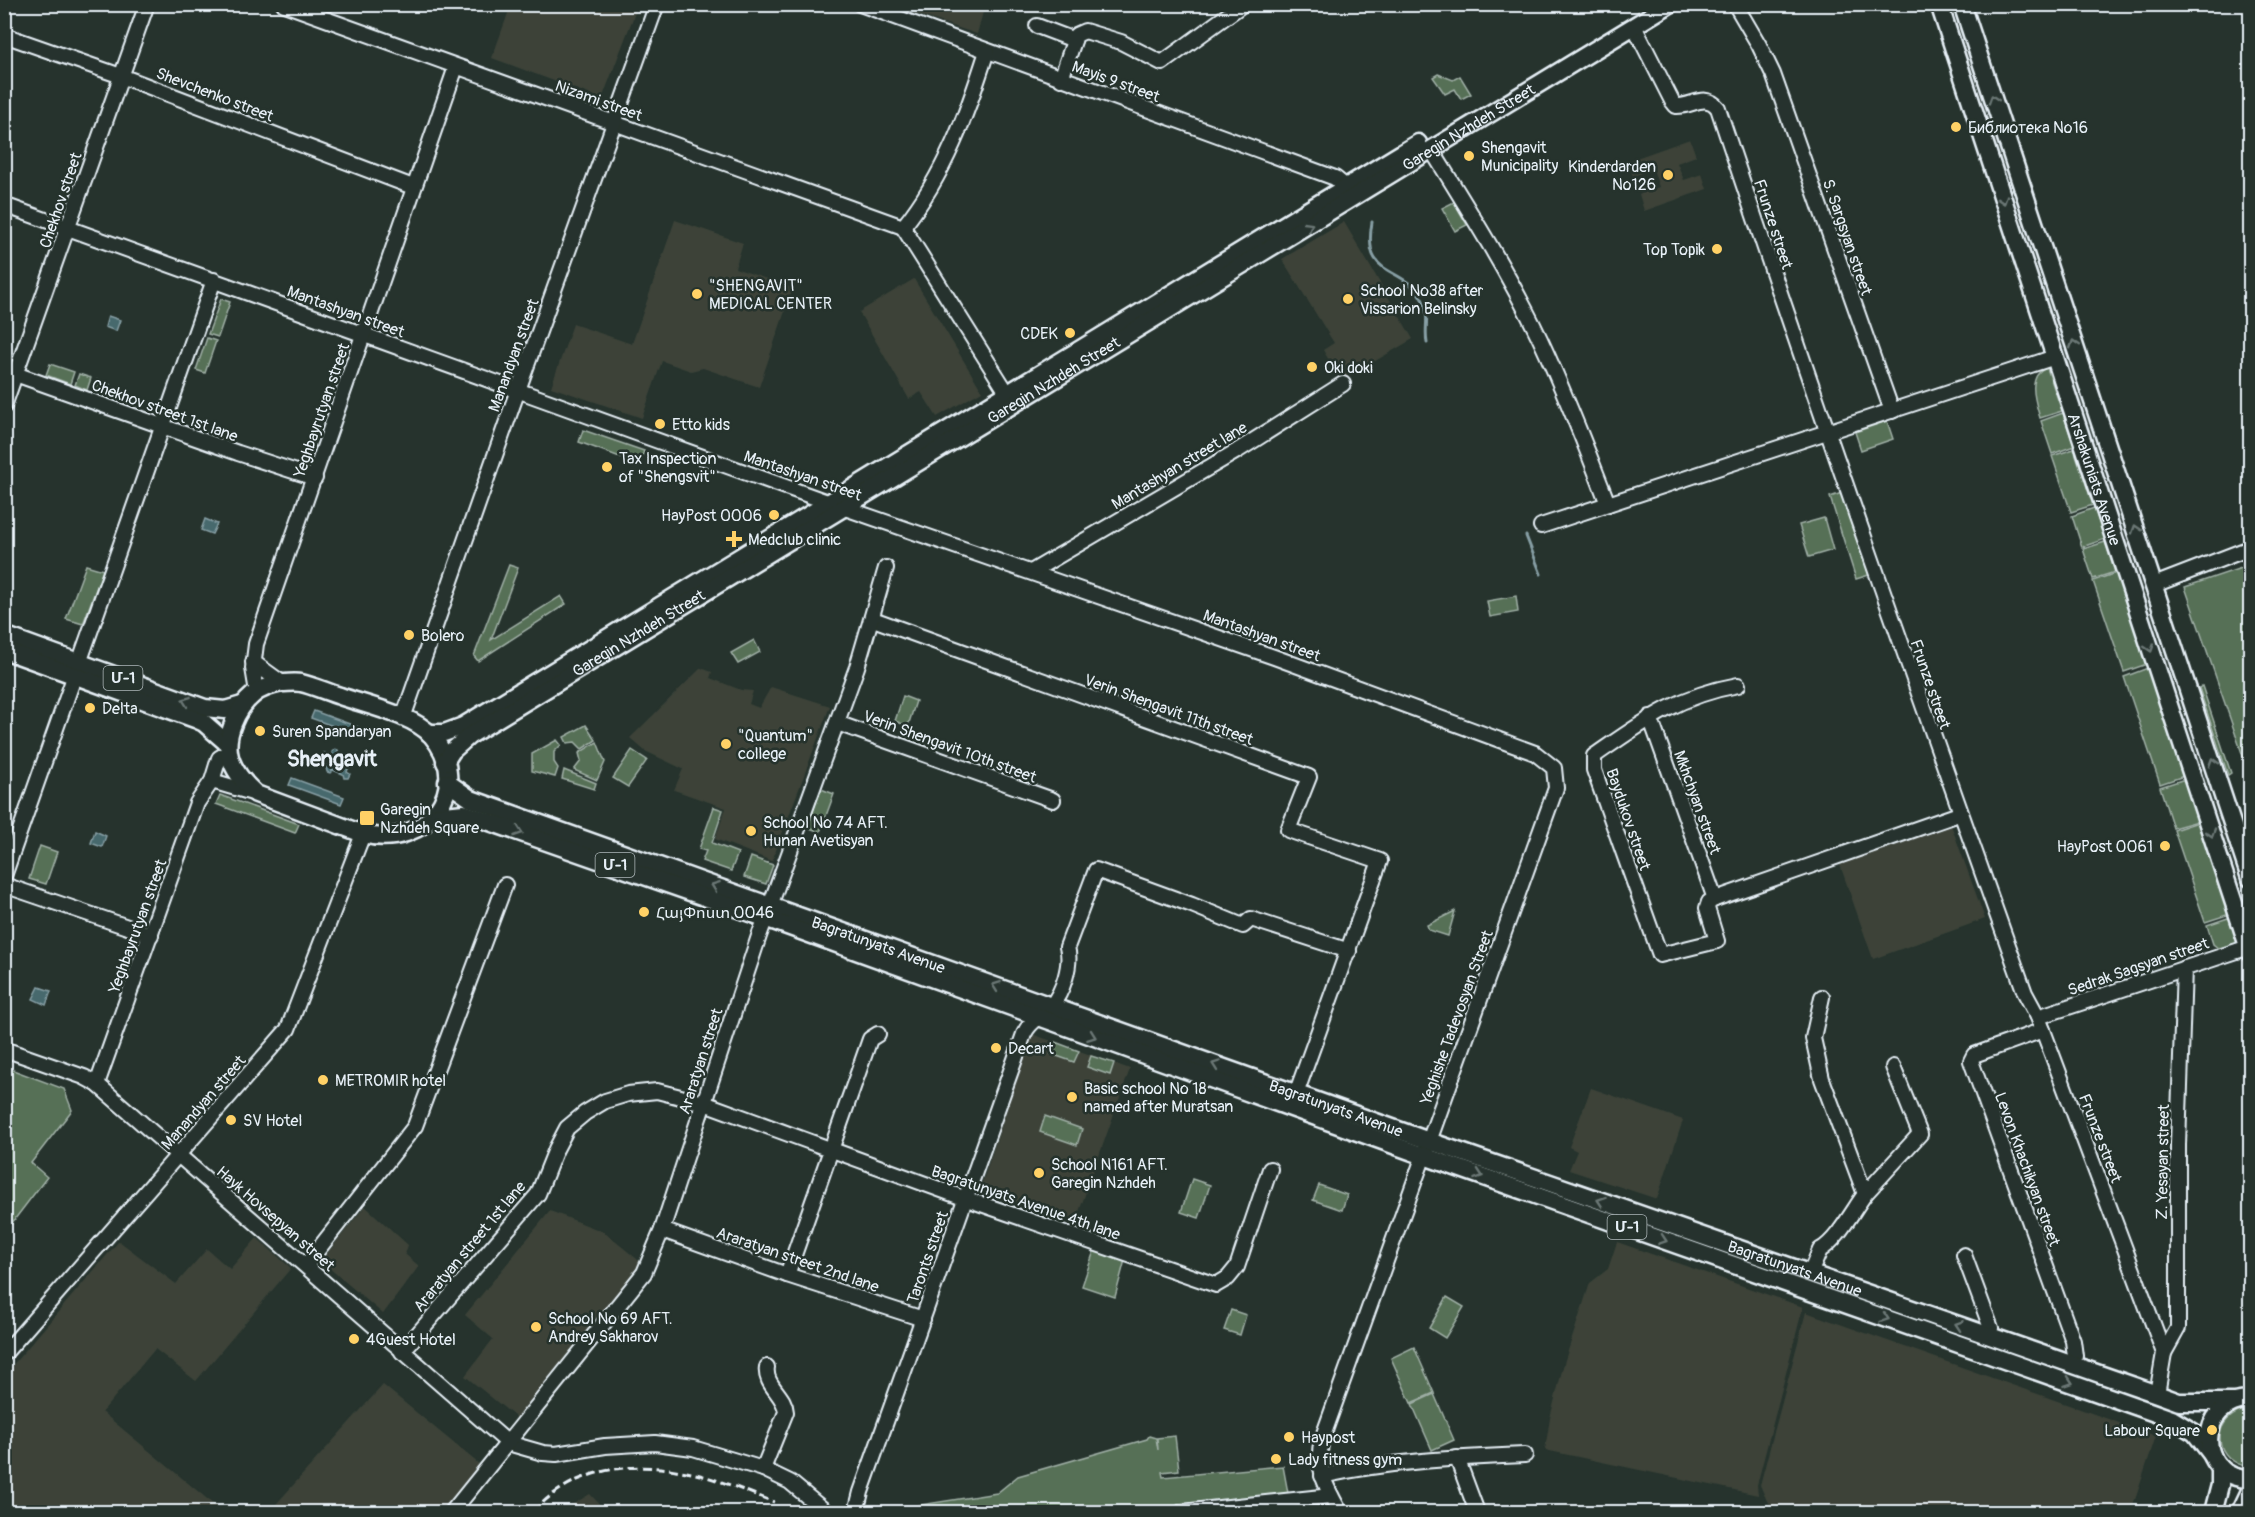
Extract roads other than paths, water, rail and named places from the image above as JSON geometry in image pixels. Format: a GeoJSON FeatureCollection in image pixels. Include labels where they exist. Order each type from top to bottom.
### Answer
{"type":"FeatureCollection","features":[{"type":"Feature","properties":{"kind":"main road","name":"Garegin Nzhdeh Street"},"geometry":{"type":"LineString","coordinates":[[445,762],[452,751],[469,736],[838,505],[1352,192],[1648,4]]}},
{"type":"Feature","properties":{"kind":"main road","name":"Garegin Nzhdeh Street"},"geometry":{"type":"LineString","coordinates":[[429,733],[444,733],[463,726],[838,505],[1008,394],[1352,192],[1431,149],[1670,4]]}},
{"type":"Feature","properties":{"kind":"main road","name":"Arshakuniats Avenue"},"geometry":{"type":"LineString","coordinates":[[1939,4],[2250,950]]}},
{"type":"Feature","properties":{"kind":"main road","name":"Arshakuniats Avenue"},"geometry":{"type":"LineString","coordinates":[[1962,4],[2250,878]]}},
{"type":"Feature","properties":{"kind":"main road"},"geometry":{"type":"LineString","coordinates":[[1981,132],[1993,138],[2000,133],[2003,127]]}},
{"type":"Feature","properties":{"kind":"main road"},"geometry":{"type":"LineString","coordinates":[[1992,167],[1998,151],[2006,152],[2013,158]]}},
{"type":"Feature","properties":{"kind":"main road"},"geometry":{"type":"LineString","coordinates":[[2132,592],[2154,585]]}},
{"type":"Feature","properties":{"kind":"main road","name":"Մ-1"},"geometry":{"type":"LineString","coordinates":[[4,635],[77,670],[204,723],[229,748]]}},
{"type":"Feature","properties":{"kind":"main road","name":"Մ-1"},"geometry":{"type":"LineString","coordinates":[[4,650],[205,708],[225,710],[242,705]]}},
{"type":"Feature","properties":{"kind":"main road"},"geometry":{"type":"LineString","coordinates":[[282,682],[301,683],[403,718],[429,733],[438,743],[445,762],[447,782],[444,796],[435,816],[415,831],[395,837],[380,838],[363,834],[256,794],[239,776],[229,748],[233,724],[242,705],[257,692],[282,682]]}},
{"type":"Feature","properties":{"kind":"main road","name":"Bagratunyats Avenue"},"geometry":{"type":"LineString","coordinates":[[447,782],[471,800],[1037,1017],[1810,1274],[2179,1402],[2245,1397]]}},
{"type":"Feature","properties":{"kind":"main road","name":"Bagratunyats Avenue"},"geometry":{"type":"LineString","coordinates":[[435,816],[464,813],[1051,1006],[1296,1094],[1427,1148],[2172,1419],[2195,1433],[2216,1461]]}},
{"type":"Feature","properties":{"kind":"main road"},"geometry":{"type":"LineString","coordinates":[[2213,1512],[2220,1485],[2216,1461],[2209,1443],[2212,1424],[2223,1408],[2245,1397]]}},
{"type":"Feature","properties":{"kind":"main road"},"geometry":{"type":"LineString","coordinates":[[2216,1461],[2237,1478],[2250,1479]]}},
{"type":"Feature","properties":{"kind":"main road"},"geometry":{"type":"LineString","coordinates":[[2240,1512],[2250,1491]]}},
{"type":"Feature","properties":{"kind":"street","name":"Chekhov street"},"geometry":{"type":"LineString","coordinates":[[4,406],[10,372],[68,227],[147,4]]}},
{"type":"Feature","properties":{"kind":"street","name":"Nizami street"},"geometry":{"type":"LineString","coordinates":[[284,4],[903,227]]}},
{"type":"Feature","properties":{"kind":"street","name":"Manandyan street"},"geometry":{"type":"LineString","coordinates":[[403,718],[657,4]]}},
{"type":"Feature","properties":{"kind":"street","name":"Mayis 9 street"},"geometry":{"type":"LineString","coordinates":[[860,4],[1335,178],[1352,192]]}},
{"type":"Feature","properties":{"kind":"street"},"geometry":{"type":"LineString","coordinates":[[1061,79],[1076,35],[1084,31],[1120,42],[1162,63],[1243,4]]}},
{"type":"Feature","properties":{"kind":"street","name":"S. Sargsyan street"},"geometry":{"type":"LineString","coordinates":[[1735,4],[1773,74],[1892,411]]}},
{"type":"Feature","properties":{"kind":"street"},"geometry":{"type":"LineString","coordinates":[[1037,26],[1074,40]]}},
{"type":"Feature","properties":{"kind":"street","name":"Frunze street"},"geometry":{"type":"LineString","coordinates":[[1634,26],[1676,106],[1705,99],[1713,102],[1718,108],[1827,433],[1959,813],[2025,993],[2040,1023],[2164,1353]]}},
{"type":"Feature","properties":{"kind":"street","name":"Shevchenko street"},"geometry":{"type":"LineString","coordinates":[[4,35],[121,76],[413,187]]}},
{"type":"Feature","properties":{"kind":"street"},"geometry":{"type":"LineString","coordinates":[[987,51],[943,168],[903,227],[1008,394]]}},
{"type":"Feature","properties":{"kind":"street","name":"Yeghbayrutyan street"},"geometry":{"type":"LineString","coordinates":[[257,692],[253,677],[253,662],[263,623],[456,67]]}},
{"type":"Feature","properties":{"kind":"street"},"geometry":{"type":"LineString","coordinates":[[1431,149],[1505,273],[1539,338],[1581,433],[1608,504]]}},
{"type":"Feature","properties":{"kind":"street","name":"Mantashyan street"},"geometry":{"type":"LineString","coordinates":[[4,205],[838,505],[1388,697],[1534,753],[1554,768]]}},
{"type":"Feature","properties":{"kind":"street"},"geometry":{"type":"LineString","coordinates":[[4,876],[214,280]]}},
{"type":"Feature","properties":{"kind":"street"},"geometry":{"type":"LineString","coordinates":[[1541,526],[2055,357]]}},
{"type":"Feature","properties":{"kind":"street","name":"Chekhov street 1st lane"},"geometry":{"type":"LineString","coordinates":[[10,372],[315,478]]}},
{"type":"Feature","properties":{"kind":"street","name":"Mantashyan street lane"},"geometry":{"type":"LineString","coordinates":[[1031,572],[1237,451],[1343,384]]}},
{"type":"Feature","properties":{"kind":"street"},"geometry":{"type":"LineString","coordinates":[[2154,585],[2250,548]]}},
{"type":"Feature","properties":{"kind":"street","name":"Araratyan street"},"geometry":{"type":"LineString","coordinates":[[452,1512],[644,1273],[662,1230],[768,912],[873,619],[886,568]]}},
{"type":"Feature","properties":{"kind":"street","name":"Verin Shengavit 11th street"},"geometry":{"type":"LineString","coordinates":[[873,619],[1309,777],[1288,831],[1380,861],[1349,951]]}},
{"type":"Feature","properties":{"kind":"street"},"geometry":{"type":"LineString","coordinates":[[253,662],[282,682]]}},
{"type":"Feature","properties":{"kind":"street","name":"Baydukov street"},"geometry":{"type":"LineString","coordinates":[[1715,899],[1709,902],[1707,908],[1717,941],[1663,956],[1658,953],[1594,770],[1594,756],[1650,717],[1691,696],[1738,685]]}},
{"type":"Feature","properties":{"kind":"street","name":"Mkhchyan street"},"geometry":{"type":"LineString","coordinates":[[1650,717],[1715,899]]}},
{"type":"Feature","properties":{"kind":"street","name":"Verin Shengavit 10th street"},"geometry":{"type":"LineString","coordinates":[[837,723],[1053,800]]}},
{"type":"Feature","properties":{"kind":"street","name":"Yeghbayrutyan street"},"geometry":{"type":"LineString","coordinates":[[97,1084],[152,935],[197,803],[212,781],[219,758],[229,748]]}},
{"type":"Feature","properties":{"kind":"street","name":"Yeghishe Tadevosyan Street"},"geometry":{"type":"LineString","coordinates":[[1340,1512],[1322,1476],[1318,1457],[1322,1439],[1556,789],[1554,768]]}},
{"type":"Feature","properties":{"kind":"street"},"geometry":{"type":"LineString","coordinates":[[212,781],[256,794]]}},
{"type":"Feature","properties":{"kind":"street"},"geometry":{"type":"LineString","coordinates":[[1715,899],[1959,813]]}},
{"type":"Feature","properties":{"kind":"street","name":"Manandyan street"},"geometry":{"type":"LineString","coordinates":[[4,1354],[288,1029],[363,834]]}},
{"type":"Feature","properties":{"kind":"street"},"geometry":{"type":"LineString","coordinates":[[1051,1006],[1060,993],[1070,957],[1067,947],[1096,870],[1243,926],[1251,919],[1349,951],[1296,1094]]}},
{"type":"Feature","properties":{"kind":"street"},"geometry":{"type":"LineString","coordinates":[[4,885],[152,935]]}},
{"type":"Feature","properties":{"kind":"street"},"geometry":{"type":"LineString","coordinates":[[306,1265],[415,1126],[505,885]]}},
{"type":"Feature","properties":{"kind":"street","name":"Sedrak Sagsyan street"},"geometry":{"type":"LineString","coordinates":[[2040,1023],[2184,968],[2250,950]]}},
{"type":"Feature","properties":{"kind":"street","name":"Z. Yesayan street"},"geometry":{"type":"LineString","coordinates":[[2164,1353],[2178,1328],[2178,1145],[2184,968]]}},
{"type":"Feature","properties":{"kind":"street"},"geometry":{"type":"LineString","coordinates":[[1822,997],[1813,1038],[1822,1079],[1865,1194]]}},
{"type":"Feature","properties":{"kind":"street","name":"Taronts street"},"geometry":{"type":"LineString","coordinates":[[856,1512],[861,1491],[1024,1034],[1028,1026],[1051,1006]]}},
{"type":"Feature","properties":{"kind":"street","name":"Levon Khachikyan street"},"geometry":{"type":"LineString","coordinates":[[2040,1023],[1974,1055],[1971,1061],[2073,1341],[2076,1356],[2073,1365]]}},
{"type":"Feature","properties":{"kind":"street"},"geometry":{"type":"LineString","coordinates":[[786,1275],[870,1039],[878,1034]]}},
{"type":"Feature","properties":{"kind":"street","name":"Hayk Hovsepyan street"},"geometry":{"type":"LineString","coordinates":[[4,1049],[84,1077],[97,1084],[508,1443]]}},
{"type":"Feature","properties":{"kind":"street"},"geometry":{"type":"LineString","coordinates":[[1810,1274],[1820,1250],[1831,1244],[1835,1234],[1865,1194],[1920,1134],[1893,1067]]}},
{"type":"Feature","properties":{"kind":"street","name":"Araratyan street 1st lane"},"geometry":{"type":"LineString","coordinates":[[402,1352],[538,1194],[567,1128],[585,1113],[605,1101],[628,1094],[657,1091],[704,1103]]}},
{"type":"Feature","properties":{"kind":"street","name":"Bagratunyats Avenue 4th lane"},"geometry":{"type":"LineString","coordinates":[[704,1103],[829,1151],[1215,1284],[1228,1278],[1237,1267],[1270,1169]]}},
{"type":"Feature","properties":{"kind":"street","name":"Araratyan street 2nd lane"},"geometry":{"type":"LineString","coordinates":[[662,1230],[786,1275],[923,1319]]}},
{"type":"Feature","properties":{"kind":"street"},"geometry":{"type":"LineString","coordinates":[[1964,1256],[1991,1328],[1987,1335]]}},
{"type":"Feature","properties":{"kind":"street"},"geometry":{"type":"LineString","coordinates":[[2157,1394],[2164,1353]]}},
{"type":"Feature","properties":{"kind":"street"},"geometry":{"type":"LineString","coordinates":[[763,1469],[786,1412],[785,1406],[767,1379],[767,1367]]}},
{"type":"Feature","properties":{"kind":"street"},"geometry":{"type":"LineString","coordinates":[[508,1443],[543,1453],[556,1454],[605,1446],[673,1444],[734,1459],[763,1469],[790,1482],[826,1512]]}},
{"type":"Feature","properties":{"kind":"street"},"geometry":{"type":"LineString","coordinates":[[1322,1476],[1349,1470],[1457,1458],[1525,1455]]}},
{"type":"Feature","properties":{"kind":"street"},"geometry":{"type":"LineString","coordinates":[[1457,1458],[1477,1512]]}},
{"type":"Feature","properties":{"kind":"street"},"geometry":{"type":"LineString","coordinates":[[1182,1512],[1220,1510],[1331,1496]]}},
{"type":"Feature","properties":{"kind":"water"},"geometry":{"type":"Polygon","coordinates":[[[108,316],[120,320],[116,331],[105,327],[108,316]]]}},
{"type":"Feature","properties":{"kind":"water"},"geometry":{"type":"Polygon","coordinates":[[[205,519],[217,524],[212,534],[201,530],[205,519]]]}},
{"type":"Feature","properties":{"kind":"water"},"geometry":{"type":"Polygon","coordinates":[[[314,711],[366,730],[363,737],[311,718],[314,711]]]}},
{"type":"Feature","properties":{"kind":"water"},"geometry":{"type":"Polygon","coordinates":[[[335,749],[338,750],[338,754],[348,757],[352,755],[355,758],[350,762],[348,778],[344,778],[343,774],[333,770],[330,773],[327,772],[326,767],[329,765],[320,762],[324,753],[333,756],[332,752],[335,749]]]}},
{"type":"Feature","properties":{"kind":"water"},"geometry":{"type":"Polygon","coordinates":[[[292,778],[344,797],[341,804],[289,785],[292,778]]]}},
{"type":"Feature","properties":{"kind":"water"},"geometry":{"type":"Polygon","coordinates":[[[95,831],[106,836],[102,847],[91,843],[95,831]]]}},
{"type":"Feature","properties":{"kind":"water"},"geometry":{"type":"Polygon","coordinates":[[[39,987],[51,991],[46,1005],[33,999],[39,987]]]}},
{"type":"Feature","properties":{"kind":"waterway"},"geometry":{"type":"LineString","coordinates":[[1372,222],[1370,240],[1372,253],[1385,268],[1412,286],[1424,303],[1427,314],[1427,343]]}},
{"type":"Feature","properties":{"kind":"waterway"},"geometry":{"type":"LineString","coordinates":[[1526,536],[1541,574]]}},
{"type":"Feature","properties":{"kind":"railway"},"geometry":{"type":"LineString","coordinates":[[533,1512],[549,1497],[586,1476],[606,1471],[648,1467],[691,1473],[774,1502]]}},
{"type":"Feature","properties":{"kind":"place","name":"Библиотека №16"},"geometry":{"type":"Point","coordinates":[1956,127]}},
{"type":"Feature","properties":{"kind":"place","name":"Shengavit Municipality"},"geometry":{"type":"Point","coordinates":[1469,156]}},
{"type":"Feature","properties":{"kind":"place","name":"Kinderdarden №126"},"geometry":{"type":"Point","coordinates":[1668,175]}},
{"type":"Feature","properties":{"kind":"place","name":"Top Topik"},"geometry":{"type":"Point","coordinates":[1717,249]}},
{"type":"Feature","properties":{"kind":"place","name":"\"SHENGAVIT\" MEDICAL CENTER"},"geometry":{"type":"Point","coordinates":[697,294]}},
{"type":"Feature","properties":{"kind":"place","name":"School №38 after Vissarion Belinsky"},"geometry":{"type":"Point","coordinates":[1348,299]}},
{"type":"Feature","properties":{"kind":"place","name":"CDEK"},"geometry":{"type":"Point","coordinates":[1070,333]}},
{"type":"Feature","properties":{"kind":"place","name":"Oki doki"},"geometry":{"type":"Point","coordinates":[1312,367]}},
{"type":"Feature","properties":{"kind":"place","name":"Etto kids"},"geometry":{"type":"Point","coordinates":[660,424]}},
{"type":"Feature","properties":{"kind":"place","name":"Tax Inspection of \"Shengsvit\""},"geometry":{"type":"Point","coordinates":[607,467]}},
{"type":"Feature","properties":{"kind":"place","name":"HayPost 0006"},"geometry":{"type":"Point","coordinates":[774,515]}},
{"type":"Feature","properties":{"kind":"place","name":"Medclub clinic"},"geometry":{"type":"Point","coordinates":[734,539]}},
{"type":"Feature","properties":{"kind":"place","name":"Bolero"},"geometry":{"type":"Point","coordinates":[409,635]}},
{"type":"Feature","properties":{"kind":"place","name":"Delta"},"geometry":{"type":"Point","coordinates":[90,708]}},
{"type":"Feature","properties":{"kind":"place","name":"Suren Spandaryan"},"geometry":{"type":"Point","coordinates":[260,731]}},
{"type":"Feature","properties":{"kind":"place","name":"\"Quantum\" college"},"geometry":{"type":"Point","coordinates":[726,744]}},
{"type":"Feature","properties":{"kind":"place","name":"Garegin Nzhdeh Square"},"geometry":{"type":"Point","coordinates":[367,818]}},
{"type":"Feature","properties":{"kind":"place","name":"School No 74 AFT. Hunan Avetisyan"},"geometry":{"type":"Point","coordinates":[751,831]}},
{"type":"Feature","properties":{"kind":"place","name":"HayPost 0061"},"geometry":{"type":"Point","coordinates":[2165,846]}},
{"type":"Feature","properties":{"kind":"place","name":"ՀայՓոստ 0046"},"geometry":{"type":"Point","coordinates":[644,912]}},
{"type":"Feature","properties":{"kind":"place","name":"Decart"},"geometry":{"type":"Point","coordinates":[996,1048]}},
{"type":"Feature","properties":{"kind":"place","name":"METROMIR hotel"},"geometry":{"type":"Point","coordinates":[323,1080]}},
{"type":"Feature","properties":{"kind":"place","name":"Basic school № 18 named after Muratsan"},"geometry":{"type":"Point","coordinates":[1072,1097]}},
{"type":"Feature","properties":{"kind":"place","name":"SV Hotel"},"geometry":{"type":"Point","coordinates":[231,1120]}},
{"type":"Feature","properties":{"kind":"place","name":"School N161 AFT. Garegin Nzhdeh"},"geometry":{"type":"Point","coordinates":[1039,1173]}},
{"type":"Feature","properties":{"kind":"place","name":"School No 69 AFT. Andrey Sakharov"},"geometry":{"type":"Point","coordinates":[536,1327]}},
{"type":"Feature","properties":{"kind":"place","name":"4Guest Hotel"},"geometry":{"type":"Point","coordinates":[354,1339]}},
{"type":"Feature","properties":{"kind":"place","name":"Labour Square"},"geometry":{"type":"Point","coordinates":[2212,1430]}},
{"type":"Feature","properties":{"kind":"place","name":"Haypost"},"geometry":{"type":"Point","coordinates":[1289,1437]}},
{"type":"Feature","properties":{"kind":"place","name":"Lady fitness gym"},"geometry":{"type":"Point","coordinates":[1276,1459]}},
{"type":"Feature","properties":{"kind":"district","name":"Shengavit"},"geometry":{"type":"Point","coordinates":[332,758]}}]}
